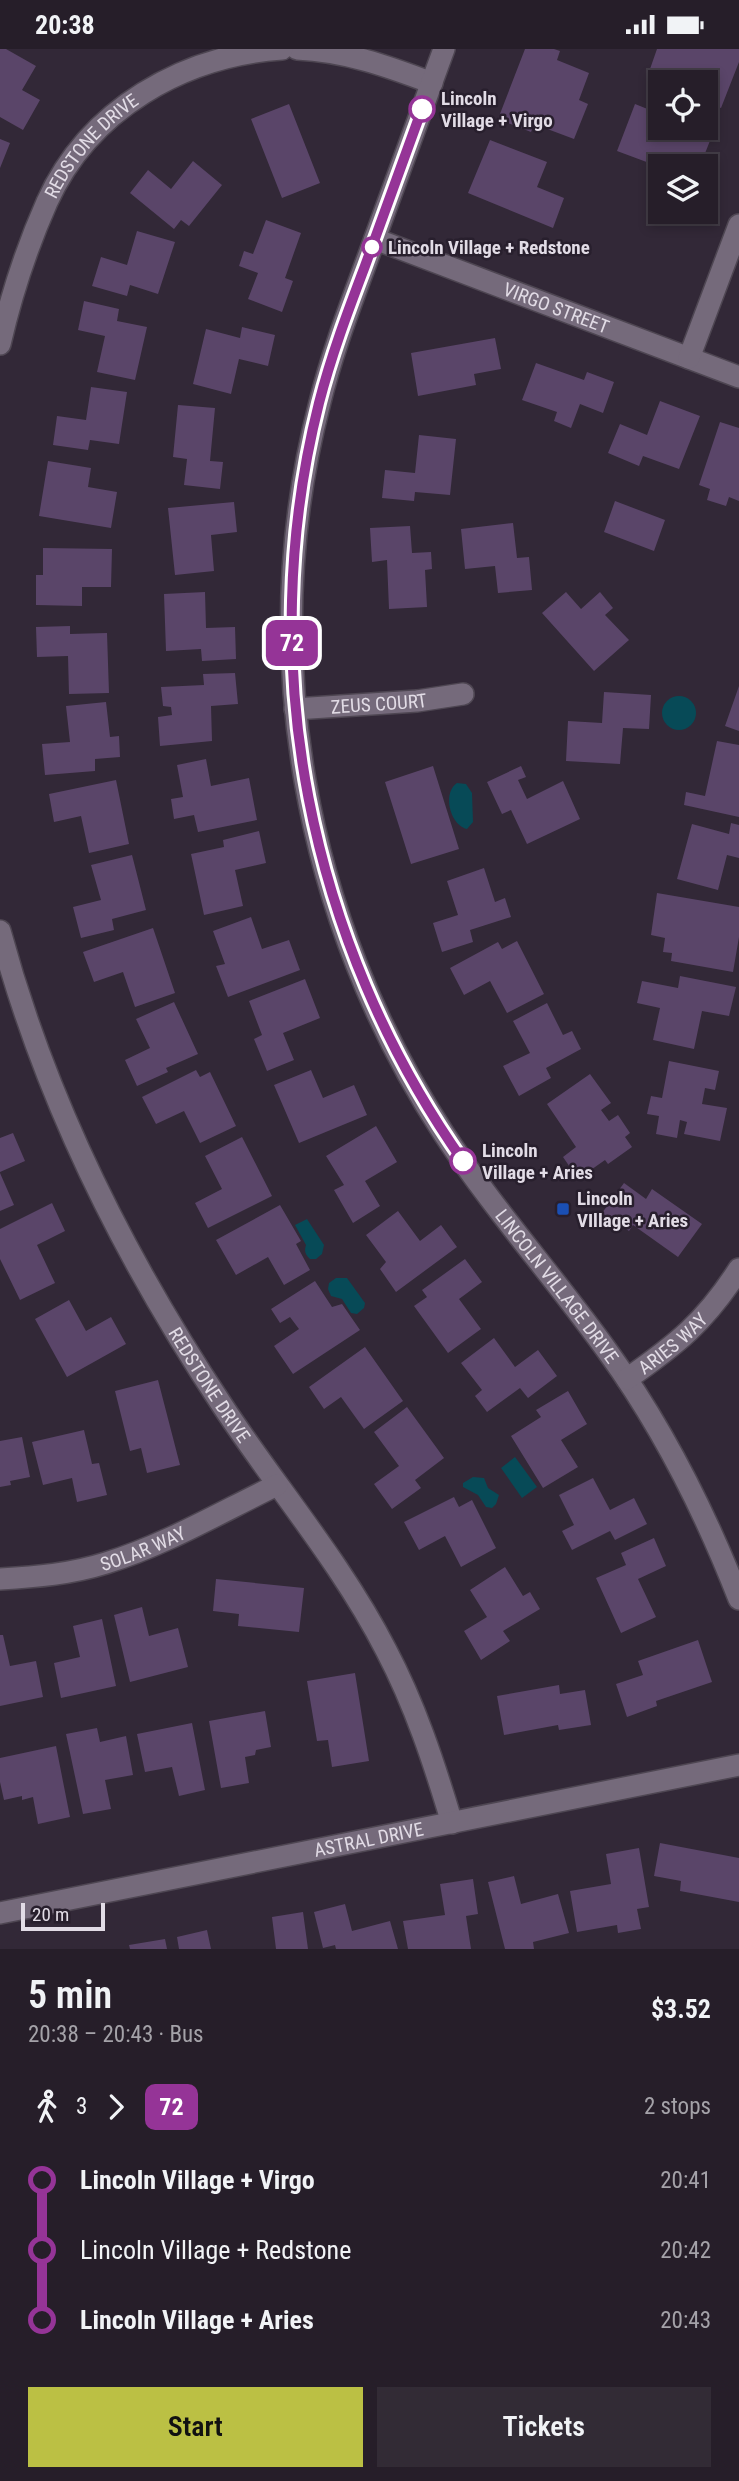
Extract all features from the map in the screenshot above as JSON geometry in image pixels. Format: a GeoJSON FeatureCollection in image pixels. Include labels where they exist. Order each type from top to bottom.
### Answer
{"type":"FeatureCollection","features":[{"type":"Feature","properties":{"kind":"street","name":"REDSTONE DRIVE"},"geometry":{"type":"LineString","coordinates":[[0,344],[30,244],[48,200],[64,171],[84,144],[133,99],[160,82],[222,57],[282,49]]}},
{"type":"Feature","properties":{"kind":"street"},"geometry":{"type":"LineString","coordinates":[[297,49],[353,55],[432,83]]}},
{"type":"Feature","properties":{"kind":"street","name":"LINCOLN VILLAGE DRIVE"},"geometry":{"type":"LineString","coordinates":[[444,49],[337,342],[319,403],[306,466],[294,561],[292,657],[295,709],[305,784],[318,847],[352,956],[382,1026],[412,1083],[446,1137],[627,1379],[667,1444],[716,1542],[739,1599]]}},
{"type":"Feature","properties":{"kind":"street"},"geometry":{"type":"LineString","coordinates":[[688,358],[739,225]]}},
{"type":"Feature","properties":{"kind":"street","name":"VIRGO STREET"},"geometry":{"type":"LineString","coordinates":[[375,239],[739,377]]}},
{"type":"Feature","properties":{"kind":"street","name":"ZEUS COURT"},"geometry":{"type":"LineString","coordinates":[[295,709],[417,701],[463,694]]}},
{"type":"Feature","properties":{"kind":"street","name":"REDSTONE DRIVE"},"geometry":{"type":"LineString","coordinates":[[0,931],[16,989],[55,1097],[128,1251],[223,1407],[345,1580],[386,1649],[419,1722],[452,1822]]}},
{"type":"Feature","properties":{"kind":"street","name":"ARIES WAY"},"geometry":{"type":"LineString","coordinates":[[627,1379],[677,1344],[701,1321],[723,1295],[739,1269]]}},
{"type":"Feature","properties":{"kind":"street","name":"SOLAR WAY"},"geometry":{"type":"LineString","coordinates":[[0,1579],[37,1577],[105,1564],[137,1553],[277,1485]]}},
{"type":"Feature","properties":{"kind":"street","name":"ASTRAL DRIVE"},"geometry":{"type":"LineString","coordinates":[[0,1913],[739,1765]]}},
{"type":"Feature","properties":{"kind":"water"},"geometry":{"type":"Polygon","coordinates":[[[679,696],[691,701],[696,713],[691,725],[679,730],[667,725],[662,713],[667,701],[679,696]]]}},
{"type":"Feature","properties":{"kind":"water"},"geometry":{"type":"Polygon","coordinates":[[[457,783],[466,784],[472,793],[473,822],[467,829],[456,822],[450,808],[450,794],[457,783]]]}},
{"type":"Feature","properties":{"kind":"water"},"geometry":{"type":"Polygon","coordinates":[[[307,1219],[324,1245],[322,1254],[316,1259],[307,1256],[306,1245],[295,1225],[307,1219]]]}},
{"type":"Feature","properties":{"kind":"water"},"geometry":{"type":"Polygon","coordinates":[[[336,1278],[347,1278],[365,1303],[364,1308],[357,1314],[351,1313],[342,1299],[331,1296],[329,1283],[336,1278]]]}},
{"type":"Feature","properties":{"kind":"water"},"geometry":{"type":"Polygon","coordinates":[[[515,1457],[537,1487],[522,1498],[501,1468],[515,1457]]]}},
{"type":"Feature","properties":{"kind":"water"},"geometry":{"type":"Polygon","coordinates":[[[473,1477],[484,1478],[488,1488],[499,1495],[492,1508],[486,1507],[478,1495],[463,1487],[463,1483],[473,1477]]]}},
{"type":"Feature","properties":{"kind":"building"},"geometry":{"type":"Polygon","coordinates":[[[0,49],[6,49],[36,66],[22,90],[40,100],[23,130],[0,117],[0,49]]]}},
{"type":"Feature","properties":{"kind":"building"},"geometry":{"type":"Polygon","coordinates":[[[525,49],[560,51],[557,60],[589,73],[579,100],[588,104],[574,139],[534,124],[531,132],[498,119],[525,49]]]}},
{"type":"Feature","properties":{"kind":"building"},"geometry":{"type":"Polygon","coordinates":[[[657,49],[739,49],[739,62],[721,108],[718,107],[718,70],[650,69],[657,49]]]}},
{"type":"Feature","properties":{"kind":"building"},"geometry":{"type":"Polygon","coordinates":[[[289,104],[320,183],[282,198],[251,119],[289,104]]]}},
{"type":"Feature","properties":{"kind":"building"},"geometry":{"type":"Polygon","coordinates":[[[635,104],[648,109],[648,140],[710,140],[705,154],[648,154],[648,163],[617,151],[635,104]]]}},
{"type":"Feature","properties":{"kind":"building"},"geometry":{"type":"Polygon","coordinates":[[[0,139],[10,143],[0,168],[0,139]]]}},
{"type":"Feature","properties":{"kind":"building"},"geometry":{"type":"Polygon","coordinates":[[[490,140],[547,162],[537,187],[564,198],[553,228],[468,193],[490,140]]]}},
{"type":"Feature","properties":{"kind":"building"},"geometry":{"type":"Polygon","coordinates":[[[193,161],[222,185],[189,226],[181,220],[174,229],[130,193],[148,170],[171,189],[193,161]]]}},
{"type":"Feature","properties":{"kind":"building"},"geometry":{"type":"Polygon","coordinates":[[[266,220],[301,233],[285,278],[293,281],[282,312],[248,299],[258,273],[239,266],[244,251],[253,254],[266,220]]]}},
{"type":"Feature","properties":{"kind":"building"},"geometry":{"type":"Polygon","coordinates":[[[137,231],[175,242],[158,294],[130,285],[127,296],[92,286],[101,257],[127,265],[137,231]]]}},
{"type":"Feature","properties":{"kind":"building"},"geometry":{"type":"Polygon","coordinates":[[[84,301],[119,309],[117,321],[147,327],[135,380],[97,372],[105,336],[78,330],[84,301]]]}},
{"type":"Feature","properties":{"kind":"building"},"geometry":{"type":"Polygon","coordinates":[[[242,327],[275,335],[268,366],[239,359],[231,394],[193,384],[206,329],[240,338],[242,327]]]}},
{"type":"Feature","properties":{"kind":"building"},"geometry":{"type":"Polygon","coordinates":[[[495,338],[501,369],[474,374],[476,385],[418,396],[411,353],[495,338]]]}},
{"type":"Feature","properties":{"kind":"building"},"geometry":{"type":"Polygon","coordinates":[[[536,363],[584,380],[587,372],[614,382],[603,413],[580,404],[571,428],[554,421],[557,412],[522,400],[536,363]]]}},
{"type":"Feature","properties":{"kind":"building"},"geometry":{"type":"Polygon","coordinates":[[[91,387],[127,392],[119,444],[90,440],[88,450],[53,445],[57,416],[86,420],[91,387]]]}},
{"type":"Feature","properties":{"kind":"building"},"geometry":{"type":"Polygon","coordinates":[[[660,401],[700,416],[679,469],[643,456],[639,466],[608,453],[620,424],[647,435],[660,401]]]}},
{"type":"Feature","properties":{"kind":"building"},"geometry":{"type":"Polygon","coordinates":[[[178,405],[215,408],[210,461],[223,462],[220,489],[184,485],[187,459],[173,457],[178,405]]]}},
{"type":"Feature","properties":{"kind":"building"},"geometry":{"type":"Polygon","coordinates":[[[720,422],[739,428],[739,501],[729,497],[726,506],[707,500],[710,489],[699,485],[720,422]]]}},
{"type":"Feature","properties":{"kind":"building"},"geometry":{"type":"Polygon","coordinates":[[[419,435],[456,439],[450,495],[415,492],[414,501],[382,498],[385,470],[415,473],[419,435]]]}},
{"type":"Feature","properties":{"kind":"building"},"geometry":{"type":"Polygon","coordinates":[[[48,461],[91,468],[88,487],[117,492],[111,528],[39,516],[48,461]]]}},
{"type":"Feature","properties":{"kind":"building"},"geometry":{"type":"Polygon","coordinates":[[[615,501],[665,520],[654,551],[604,532],[615,501]]]}},
{"type":"Feature","properties":{"kind":"building"},"geometry":{"type":"Polygon","coordinates":[[[234,502],[237,532],[211,535],[214,571],[175,575],[168,508],[234,502]]]}},
{"type":"Feature","properties":{"kind":"building"},"geometry":{"type":"Polygon","coordinates":[[[513,523],[517,558],[529,557],[532,590],[498,593],[495,566],[465,569],[461,529],[513,523]]]}},
{"type":"Feature","properties":{"kind":"building"},"geometry":{"type":"Polygon","coordinates":[[[410,526],[412,553],[431,552],[432,569],[425,570],[427,607],[389,609],[387,560],[372,562],[370,528],[410,526]]]}},
{"type":"Feature","properties":{"kind":"building"},"geometry":{"type":"Polygon","coordinates":[[[43,548],[112,549],[111,587],[82,587],[82,606],[36,605],[36,575],[43,575],[43,548]]]}},
{"type":"Feature","properties":{"kind":"building"},"geometry":{"type":"Polygon","coordinates":[[[205,592],[206,628],[235,627],[236,659],[202,661],[201,649],[166,651],[164,594],[205,592]]]}},
{"type":"Feature","properties":{"kind":"building"},"geometry":{"type":"Polygon","coordinates":[[[566,592],[581,609],[600,592],[613,608],[605,615],[629,640],[594,671],[542,613],[566,592]]]}},
{"type":"Feature","properties":{"kind":"building"},"geometry":{"type":"Polygon","coordinates":[[[70,626],[70,634],[107,633],[109,693],[69,694],[68,656],[37,657],[36,627],[70,626]]]}},
{"type":"Feature","properties":{"kind":"building"},"geometry":{"type":"Polygon","coordinates":[[[235,673],[238,704],[211,706],[212,741],[160,746],[158,717],[172,715],[171,707],[163,706],[161,687],[204,685],[203,674],[235,673]]]}},
{"type":"Feature","properties":{"kind":"building"},"geometry":{"type":"Polygon","coordinates":[[[739,686],[739,731],[725,726],[739,686]]]}},
{"type":"Feature","properties":{"kind":"building"},"geometry":{"type":"Polygon","coordinates":[[[604,692],[651,695],[649,729],[623,728],[620,764],[566,761],[568,721],[602,723],[604,692]]]}},
{"type":"Feature","properties":{"kind":"building"},"geometry":{"type":"Polygon","coordinates":[[[106,702],[110,737],[119,736],[120,757],[95,759],[95,771],[45,775],[42,744],[70,742],[66,706],[106,702]]]}},
{"type":"Feature","properties":{"kind":"building"},"geometry":{"type":"Polygon","coordinates":[[[717,741],[739,745],[739,817],[684,805],[686,792],[705,796],[717,741]]]}},
{"type":"Feature","properties":{"kind":"building"},"geometry":{"type":"Polygon","coordinates":[[[206,759],[211,786],[249,778],[257,820],[198,832],[194,815],[174,819],[171,799],[183,797],[177,765],[206,759]]]}},
{"type":"Feature","properties":{"kind":"building"},"geometry":{"type":"Polygon","coordinates":[[[433,766],[459,849],[411,864],[385,782],[433,766]]]}},
{"type":"Feature","properties":{"kind":"building"},"geometry":{"type":"Polygon","coordinates":[[[521,766],[526,777],[518,780],[527,799],[563,781],[580,819],[527,844],[511,810],[502,814],[487,782],[521,766]]]}},
{"type":"Feature","properties":{"kind":"building"},"geometry":{"type":"Polygon","coordinates":[[[116,780],[129,844],[89,853],[81,816],[54,822],[49,794],[116,780]]]}},
{"type":"Feature","properties":{"kind":"building"},"geometry":{"type":"Polygon","coordinates":[[[731,823],[739,825],[739,858],[727,855],[718,890],[677,879],[692,824],[729,834],[731,823]]]}},
{"type":"Feature","properties":{"kind":"building"},"geometry":{"type":"Polygon","coordinates":[[[259,831],[266,863],[235,870],[243,906],[204,915],[191,854],[224,847],[223,840],[259,831]]]}},
{"type":"Feature","properties":{"kind":"building"},"geometry":{"type":"Polygon","coordinates":[[[132,855],[146,910],[112,919],[114,930],[81,938],[73,907],[101,900],[91,865],[132,855]]]}},
{"type":"Feature","properties":{"kind":"building"},"geometry":{"type":"Polygon","coordinates":[[[484,868],[495,902],[505,898],[511,917],[470,930],[473,942],[442,952],[433,923],[458,915],[447,881],[484,868]]]}},
{"type":"Feature","properties":{"kind":"building"},"geometry":{"type":"Polygon","coordinates":[[[657,893],[739,907],[739,937],[733,972],[671,961],[672,953],[663,952],[665,938],[651,935],[657,893]]]}},
{"type":"Feature","properties":{"kind":"building"},"geometry":{"type":"Polygon","coordinates":[[[251,917],[262,949],[289,940],[300,970],[228,997],[216,966],[225,964],[213,931],[251,917]]]}},
{"type":"Feature","properties":{"kind":"building"},"geometry":{"type":"Polygon","coordinates":[[[153,928],[175,993],[135,1007],[123,972],[94,982],[83,952],[153,928]]]}},
{"type":"Feature","properties":{"kind":"building"},"geometry":{"type":"Polygon","coordinates":[[[517,941],[544,994],[507,1013],[490,981],[464,995],[450,968],[498,942],[502,949],[517,941]]]}},
{"type":"Feature","properties":{"kind":"building"},"geometry":{"type":"Polygon","coordinates":[[[680,976],[736,987],[729,1016],[702,1011],[694,1049],[653,1040],[660,1008],[637,1003],[642,981],[678,988],[680,976]]]}},
{"type":"Feature","properties":{"kind":"building"},"geometry":{"type":"Polygon","coordinates":[[[305,979],[320,1018],[283,1033],[294,1060],[267,1071],[254,1039],[262,1035],[249,1001],[305,979]]]}},
{"type":"Feature","properties":{"kind":"building"},"geometry":{"type":"Polygon","coordinates":[[[174,1002],[198,1054],[166,1068],[168,1072],[137,1086],[125,1060],[150,1048],[136,1019],[174,1002]]]}},
{"type":"Feature","properties":{"kind":"building"},"geometry":{"type":"Polygon","coordinates":[[[547,1003],[563,1035],[572,1031],[581,1049],[546,1068],[551,1078],[519,1096],[503,1066],[530,1053],[513,1021],[547,1003]]]}},
{"type":"Feature","properties":{"kind":"building"},"geometry":{"type":"Polygon","coordinates":[[[669,1061],[719,1071],[715,1090],[705,1088],[702,1104],[727,1108],[720,1141],[684,1134],[687,1122],[680,1120],[677,1138],[656,1134],[659,1116],[647,1114],[651,1096],[662,1098],[669,1061]]]}},
{"type":"Feature","properties":{"kind":"building"},"geometry":{"type":"Polygon","coordinates":[[[196,1070],[200,1077],[210,1072],[236,1126],[200,1143],[184,1111],[156,1124],[142,1097],[196,1070]]]}},
{"type":"Feature","properties":{"kind":"building"},"geometry":{"type":"Polygon","coordinates":[[[311,1070],[323,1098],[354,1085],[367,1115],[299,1143],[274,1085],[311,1070]]]}},
{"type":"Feature","properties":{"kind":"building"},"geometry":{"type":"Polygon","coordinates":[[[590,1074],[611,1103],[601,1110],[609,1121],[618,1115],[630,1133],[625,1137],[632,1147],[608,1164],[605,1160],[578,1179],[563,1157],[576,1147],[547,1104],[590,1074]]]}},
{"type":"Feature","properties":{"kind":"building"},"geometry":{"type":"Polygon","coordinates":[[[376,1126],[397,1162],[365,1181],[380,1206],[353,1223],[334,1190],[344,1185],[326,1156],[376,1126]]]}},
{"type":"Feature","properties":{"kind":"building"},"geometry":{"type":"Polygon","coordinates":[[[13,1133],[25,1161],[0,1172],[0,1138],[13,1133]]]}},
{"type":"Feature","properties":{"kind":"building"},"geometry":{"type":"Polygon","coordinates":[[[242,1137],[272,1196],[208,1228],[195,1203],[222,1189],[205,1156],[242,1137]]]}},
{"type":"Feature","properties":{"kind":"building"},"geometry":{"type":"Polygon","coordinates":[[[0,1173],[14,1205],[0,1211],[0,1173]]]}},
{"type":"Feature","properties":{"kind":"building"},"geometry":{"type":"Polygon","coordinates":[[[624,1183],[646,1199],[652,1189],[702,1224],[678,1257],[633,1225],[629,1231],[602,1213],[624,1183]]]}},
{"type":"Feature","properties":{"kind":"building"},"geometry":{"type":"Polygon","coordinates":[[[52,1203],[65,1231],[37,1245],[55,1283],[20,1300],[0,1259],[0,1229],[52,1203]]]}},
{"type":"Feature","properties":{"kind":"building"},"geometry":{"type":"Polygon","coordinates":[[[280,1205],[301,1241],[296,1244],[310,1270],[284,1285],[268,1257],[236,1275],[216,1240],[280,1205]]]}},
{"type":"Feature","properties":{"kind":"building"},"geometry":{"type":"Polygon","coordinates":[[[398,1211],[420,1241],[441,1225],[457,1247],[396,1292],[380,1269],[386,1262],[366,1235],[398,1211]]]}},
{"type":"Feature","properties":{"kind":"building"},"geometry":{"type":"Polygon","coordinates":[[[465,1259],[482,1282],[459,1299],[481,1329],[448,1353],[414,1306],[427,1297],[422,1290],[465,1259]]]}},
{"type":"Feature","properties":{"kind":"building"},"geometry":{"type":"Polygon","coordinates":[[[315,1281],[332,1307],[342,1304],[360,1330],[293,1374],[274,1346],[299,1329],[290,1317],[280,1323],[271,1309],[315,1281]]]}},
{"type":"Feature","properties":{"kind":"building"},"geometry":{"type":"Polygon","coordinates":[[[69,1300],[86,1331],[111,1317],[126,1344],[67,1377],[35,1319],[69,1300]]]}},
{"type":"Feature","properties":{"kind":"building"},"geometry":{"type":"Polygon","coordinates":[[[494,1338],[515,1367],[538,1350],[557,1376],[528,1398],[520,1388],[487,1412],[475,1396],[482,1390],[461,1363],[494,1338]]]}},
{"type":"Feature","properties":{"kind":"building"},"geometry":{"type":"Polygon","coordinates":[[[365,1347],[403,1401],[364,1429],[341,1397],[324,1409],[309,1387],[365,1347]]]}},
{"type":"Feature","properties":{"kind":"building"},"geometry":{"type":"Polygon","coordinates":[[[158,1380],[180,1465],[147,1473],[141,1448],[130,1451],[115,1391],[158,1380]]]}},
{"type":"Feature","properties":{"kind":"building"},"geometry":{"type":"Polygon","coordinates":[[[568,1391],[587,1424],[561,1440],[578,1467],[543,1488],[511,1436],[541,1417],[536,1410],[568,1391]]]}},
{"type":"Feature","properties":{"kind":"building"},"geometry":{"type":"Polygon","coordinates":[[[407,1407],[444,1458],[415,1480],[421,1488],[392,1509],[374,1484],[399,1466],[374,1432],[407,1407]]]}},
{"type":"Feature","properties":{"kind":"building"},"geometry":{"type":"Polygon","coordinates":[[[84,1430],[92,1464],[99,1463],[107,1495],[77,1502],[72,1478],[43,1485],[32,1442],[84,1430]]]}},
{"type":"Feature","properties":{"kind":"building"},"geometry":{"type":"Polygon","coordinates":[[[22,1437],[30,1477],[10,1481],[11,1485],[0,1487],[0,1441],[22,1437]]]}},
{"type":"Feature","properties":{"kind":"building"},"geometry":{"type":"Polygon","coordinates":[[[593,1478],[610,1510],[634,1498],[647,1524],[615,1540],[610,1531],[572,1550],[562,1531],[574,1525],[559,1495],[593,1478]]]}},
{"type":"Feature","properties":{"kind":"building"},"geometry":{"type":"Polygon","coordinates":[[[454,1497],[459,1507],[472,1500],[496,1548],[461,1567],[445,1536],[419,1550],[404,1522],[454,1497]]]}},
{"type":"Feature","properties":{"kind":"building"},"geometry":{"type":"Polygon","coordinates":[[[654,1538],[666,1566],[638,1579],[656,1617],[621,1633],[596,1578],[626,1565],[621,1553],[654,1538]]]}},
{"type":"Feature","properties":{"kind":"building"},"geometry":{"type":"Polygon","coordinates":[[[505,1567],[523,1596],[530,1592],[540,1609],[503,1631],[510,1641],[481,1660],[464,1631],[487,1617],[470,1590],[505,1567]]]}},
{"type":"Feature","properties":{"kind":"building"},"geometry":{"type":"Polygon","coordinates":[[[216,1579],[304,1588],[299,1632],[238,1626],[239,1614],[213,1611],[216,1579]]]}},
{"type":"Feature","properties":{"kind":"building"},"geometry":{"type":"Polygon","coordinates":[[[142,1607],[149,1636],[178,1628],[188,1667],[130,1682],[114,1615],[142,1607]]]}},
{"type":"Feature","properties":{"kind":"building"},"geometry":{"type":"Polygon","coordinates":[[[102,1619],[116,1686],[61,1698],[54,1663],[80,1657],[73,1626],[102,1619]]]}},
{"type":"Feature","properties":{"kind":"building"},"geometry":{"type":"Polygon","coordinates":[[[0,1635],[3,1635],[10,1666],[36,1661],[43,1697],[0,1706],[0,1635]]]}},
{"type":"Feature","properties":{"kind":"building"},"geometry":{"type":"Polygon","coordinates":[[[698,1640],[712,1682],[656,1701],[657,1706],[627,1717],[616,1684],[643,1675],[638,1661],[698,1640]]]}},
{"type":"Feature","properties":{"kind":"building"},"geometry":{"type":"Polygon","coordinates":[[[355,1673],[369,1761],[332,1767],[328,1740],[317,1741],[307,1681],[355,1673]]]}},
{"type":"Feature","properties":{"kind":"building"},"geometry":{"type":"Polygon","coordinates":[[[559,1685],[560,1694],[585,1690],[591,1725],[559,1730],[558,1725],[504,1735],[497,1696],[559,1685]]]}},
{"type":"Feature","properties":{"kind":"building"},"geometry":{"type":"Polygon","coordinates":[[[265,1711],[271,1747],[256,1750],[255,1755],[245,1757],[249,1783],[221,1788],[209,1721],[265,1711]]]}},
{"type":"Feature","properties":{"kind":"building"},"geometry":{"type":"Polygon","coordinates":[[[192,1723],[205,1790],[179,1796],[172,1767],[145,1772],[137,1734],[192,1723]]]}},
{"type":"Feature","properties":{"kind":"building"},"geometry":{"type":"Polygon","coordinates":[[[97,1728],[100,1742],[126,1736],[133,1775],[105,1780],[111,1809],[83,1814],[66,1734],[97,1728]]]}},
{"type":"Feature","properties":{"kind":"building"},"geometry":{"type":"Polygon","coordinates":[[[56,1746],[70,1817],[38,1824],[33,1797],[22,1800],[22,1796],[4,1800],[0,1782],[0,1758],[56,1746]]]}},
{"type":"Feature","properties":{"kind":"building"},"geometry":{"type":"Polygon","coordinates":[[[660,1843],[739,1858],[739,1902],[680,1891],[681,1881],[654,1876],[660,1843]]]}},
{"type":"Feature","properties":{"kind":"building"},"geometry":{"type":"Polygon","coordinates":[[[639,1848],[649,1907],[637,1909],[641,1929],[618,1933],[617,1925],[577,1932],[570,1891],[611,1884],[606,1854],[639,1848]]]}},
{"type":"Feature","properties":{"kind":"building"},"geometry":{"type":"Polygon","coordinates":[[[514,1876],[521,1904],[558,1894],[569,1933],[533,1942],[534,1949],[505,1949],[488,1882],[514,1876]]]}},
{"type":"Feature","properties":{"kind":"building"},"geometry":{"type":"Polygon","coordinates":[[[473,1879],[478,1914],[466,1916],[471,1949],[408,1949],[403,1921],[445,1915],[440,1884],[473,1879]]]}},
{"type":"Feature","properties":{"kind":"building"},"geometry":{"type":"Polygon","coordinates":[[[345,1904],[352,1931],[390,1921],[398,1949],[336,1949],[335,1945],[323,1948],[314,1912],[345,1904]]]}},
{"type":"Feature","properties":{"kind":"building"},"geometry":{"type":"Polygon","coordinates":[[[303,1912],[308,1949],[276,1949],[272,1917],[303,1912]]]}},
{"type":"Feature","properties":{"kind":"building"},"geometry":{"type":"Polygon","coordinates":[[[207,1930],[211,1949],[179,1949],[177,1937],[207,1930]]]}},
{"type":"Feature","properties":{"kind":"building"},"geometry":{"type":"Polygon","coordinates":[[[165,1939],[167,1949],[130,1949],[129,1945],[165,1939]]]}},
{"type":"Feature","properties":{"kind":"bus line","name":"72"},"geometry":{"type":"LineString","coordinates":[[422,109],[337,342],[319,403],[306,466],[294,561],[292,657],[295,709],[305,784],[318,847],[335,908],[382,1026],[412,1083],[463,1161]]}},
{"type":"Feature","properties":{"kind":"place","name":"Lincoln Village + Virgo"},"geometry":{"type":"Point","coordinates":[422,109]}},
{"type":"Feature","properties":{"kind":"place","name":"Lincoln Village + Redstone"},"geometry":{"type":"Point","coordinates":[372,247]}},
{"type":"Feature","properties":{"kind":"place","name":"Lincoln Village + Aries"},"geometry":{"type":"Point","coordinates":[463,1161]}},
{"type":"Feature","properties":{"kind":"place","name":"Lincoln VIllage + Aries"},"geometry":{"type":"Point","coordinates":[563,1209]}}]}
